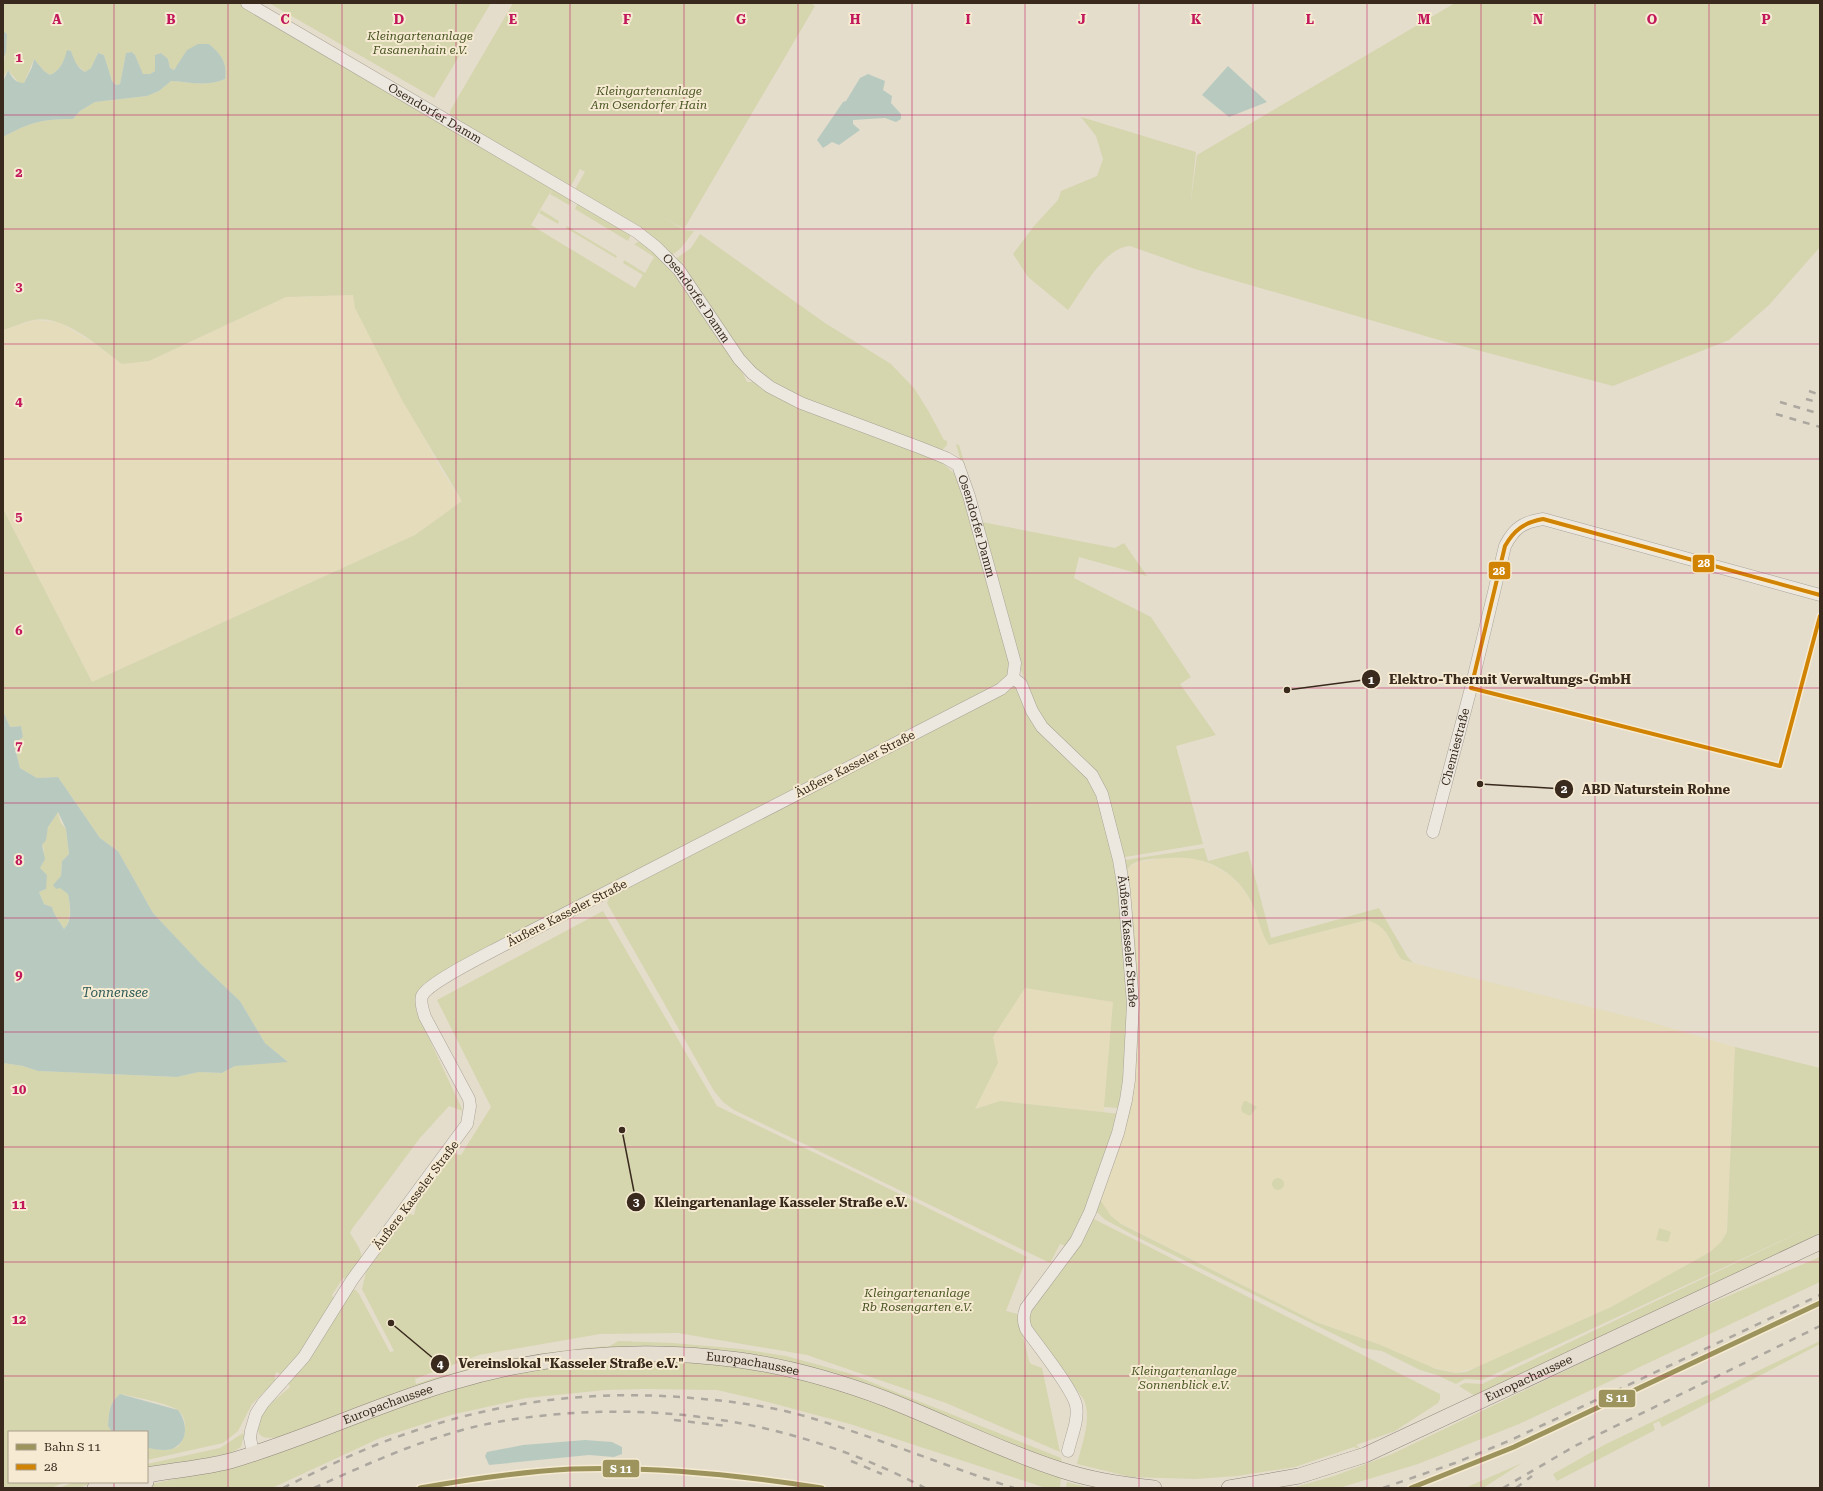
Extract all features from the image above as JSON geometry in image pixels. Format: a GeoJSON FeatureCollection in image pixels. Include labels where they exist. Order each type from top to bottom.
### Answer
{"type":"FeatureCollection","features":[{"type":"Feature","properties":{"kind":"main road","name":"Europachaussee"},"geometry":{"type":"LineString","coordinates":[[1229,1488],[1299,1476],[1365,1455],[1820,1242]]}},
{"type":"Feature","properties":{"kind":"main road","name":"Europachaussee"},"geometry":{"type":"LineString","coordinates":[[148,1475],[180,1471],[227,1461],[253,1453],[431,1388],[496,1370],[544,1361],[585,1356],[666,1354],[742,1361],[823,1378],[885,1399],[1014,1453],[1061,1470],[1112,1482],[1154,1488]]}},
{"type":"Feature","properties":{"kind":"main road","name":"Europachaussee"},"geometry":{"type":"LineString","coordinates":[[148,1481],[180,1471]]}},
{"type":"Feature","properties":{"kind":"main road"},"geometry":{"type":"LineString","coordinates":[[95,1488],[112,1483]]}},
{"type":"Feature","properties":{"kind":"main road","name":"Europachaussee"},"geometry":{"type":"LineString","coordinates":[[126,1488],[143,1483]]}},
{"type":"Feature","properties":{"kind":"street","name":"Osendorfer Damm"},"geometry":{"type":"LineString","coordinates":[[247,3],[637,232],[670,260],[739,359],[752,373],[770,386],[801,403],[921,448],[946,458],[958,465],[969,496],[1015,664],[1013,678]]}},
{"type":"Feature","properties":{"kind":"street","name":"Chemiestraße"},"geometry":{"type":"LineString","coordinates":[[1433,832],[1472,688],[1505,546],[1512,533],[1528,521],[1543,519],[1820,595]]}},
{"type":"Feature","properties":{"kind":"street","name":"Äußere Kasseler Straße"},"geometry":{"type":"LineString","coordinates":[[253,1453],[250,1431],[256,1414],[263,1403],[304,1357],[352,1280],[467,1124],[470,1106],[467,1093],[425,1017],[422,1007],[422,996],[430,987],[500,947],[1001,689],[1013,678],[1021,684],[1032,710],[1042,727],[1092,775],[1102,794],[1120,860],[1132,970],[1133,1004],[1129,1080],[1118,1133],[1090,1212],[1076,1241],[1026,1308],[1023,1315],[1023,1322],[1026,1330],[1069,1391],[1076,1404],[1076,1416],[1068,1451]]}},
{"type":"Feature","properties":{"kind":"shaded area"},"geometry":{"type":"Polygon","coordinates":[[[353,295],[355,308],[442,471],[462,501],[415,535],[92,682],[3,509],[3,330],[34,320],[59,322],[94,343],[122,364],[149,361],[286,297],[353,295]]]}},
{"type":"Feature","properties":{"kind":"shaded area"},"geometry":{"type":"Polygon","coordinates":[[[1181,856],[1202,860],[1216,867],[1231,876],[1241,886],[1251,901],[1269,945],[1367,920],[1376,923],[1384,929],[1398,955],[1405,961],[1647,1021],[1735,1047],[1727,1232],[1721,1242],[1710,1252],[1611,1307],[1478,1367],[1455,1373],[1423,1365],[1378,1344],[1316,1322],[1116,1221],[1107,1212],[1101,1201],[1105,1181],[1127,1122],[1134,1087],[1137,969],[1132,906],[1127,874],[1130,866],[1137,862],[1181,856]]]}},
{"type":"Feature","properties":{"kind":"shaded area"},"geometry":{"type":"Polygon","coordinates":[[[1025,988],[1113,1002],[1104,1112],[1000,1101],[974,1109],[998,1063],[993,1037],[1025,988]]]}},
{"type":"Feature","properties":{"kind":"green space"},"geometry":{"type":"Polygon","coordinates":[[[3,3],[239,3],[572,196],[569,205],[550,194],[554,186],[531,225],[635,288],[643,275],[623,263],[624,260],[645,273],[654,257],[634,244],[640,241],[648,243],[677,273],[737,361],[747,382],[760,382],[778,395],[799,406],[936,457],[957,476],[967,501],[1009,656],[1010,675],[990,691],[425,983],[416,996],[417,1013],[463,1111],[449,1106],[420,1138],[352,1229],[350,1233],[361,1252],[362,1257],[359,1266],[349,1279],[343,1278],[332,1295],[335,1302],[312,1342],[297,1363],[285,1375],[277,1372],[275,1374],[275,1381],[252,1404],[238,1431],[223,1443],[148,1460],[148,1448],[162,1450],[173,1449],[180,1444],[183,1440],[185,1429],[184,1419],[179,1411],[168,1405],[120,1394],[116,1397],[109,1412],[108,1426],[111,1431],[8,1431],[8,1483],[63,1483],[51,1488],[3,1488],[3,1063],[23,1066],[38,1071],[177,1077],[199,1072],[222,1073],[235,1066],[287,1061],[265,1043],[240,1001],[201,964],[153,913],[118,851],[100,838],[58,777],[37,778],[20,768],[14,744],[23,737],[21,726],[10,727],[3,711],[3,509],[92,682],[415,535],[462,501],[402,400],[355,308],[353,295],[286,297],[149,361],[122,364],[80,333],[57,322],[45,319],[33,320],[3,330],[3,137],[37,122],[73,119],[80,111],[95,102],[147,96],[159,91],[171,81],[212,83],[225,79],[226,73],[223,59],[209,44],[196,46],[191,49],[173,70],[170,68],[168,59],[161,53],[155,55],[155,71],[150,74],[143,74],[135,55],[132,52],[126,53],[120,84],[116,85],[112,81],[104,55],[98,53],[91,68],[85,72],[75,63],[71,51],[68,50],[57,71],[50,75],[44,71],[34,59],[24,83],[19,83],[8,70],[4,76],[3,82],[7,34],[3,31],[3,3]]]}},
{"type":"Feature","properties":{"kind":"green space","name":"Kleingartenanlage Fasanenhain e.V."},"geometry":{"type":"Polygon","coordinates":[[[269,3],[491,3],[434,98],[269,3]]]}},
{"type":"Feature","properties":{"kind":"green space","name":"Kleingartenanlage Am Osendorfer Hain"},"geometry":{"type":"Polygon","coordinates":[[[513,3],[811,3],[815,6],[684,229],[663,217],[684,230],[694,231],[681,248],[671,256],[574,191],[585,172],[580,169],[571,186],[450,117],[450,111],[513,3]]]}},
{"type":"Feature","properties":{"kind":"green space"},"geometry":{"type":"Polygon","coordinates":[[[1455,3],[1820,3],[1820,247],[1769,305],[1729,340],[1613,386],[1439,340],[1195,269],[1130,246],[1111,254],[1102,262],[1094,271],[1068,310],[1028,277],[1013,254],[1034,226],[1058,200],[1061,191],[1097,176],[1103,159],[1096,136],[1081,117],[1196,152],[1190,207],[1197,155],[1455,3]]]}},
{"type":"Feature","properties":{"kind":"green space"},"geometry":{"type":"Polygon","coordinates":[[[578,203],[631,235],[628,241],[575,209],[578,203]]]}},
{"type":"Feature","properties":{"kind":"green space"},"geometry":{"type":"Polygon","coordinates":[[[541,210],[559,221],[558,224],[539,213],[541,210]]]}},
{"type":"Feature","properties":{"kind":"green space"},"geometry":{"type":"Polygon","coordinates":[[[567,226],[617,256],[616,258],[566,228],[567,226]]]}},
{"type":"Feature","properties":{"kind":"green space"},"geometry":{"type":"Polygon","coordinates":[[[700,234],[825,323],[891,364],[914,388],[944,440],[947,441],[947,445],[941,451],[782,390],[749,366],[676,262],[677,258],[691,248],[700,234]]]}},
{"type":"Feature","properties":{"kind":"green space"},"geometry":{"type":"Polygon","coordinates":[[[956,444],[959,445],[982,522],[1115,548],[1124,543],[1147,576],[1079,557],[1074,578],[1151,617],[1191,677],[1180,684],[1216,735],[1176,746],[1203,844],[1125,857],[1121,855],[1105,794],[1048,730],[1026,685],[995,586],[956,444]]]}},
{"type":"Feature","properties":{"kind":"green space"},"geometry":{"type":"Polygon","coordinates":[[[1013,687],[1018,687],[1093,781],[1119,873],[1129,968],[1126,1071],[1119,1108],[1104,1107],[1113,1002],[1025,988],[993,1037],[998,1063],[975,1109],[1000,1101],[1120,1114],[1083,1219],[1066,1246],[1060,1244],[1050,1263],[734,1110],[723,1102],[714,1091],[607,903],[610,896],[1013,687]]]}},
{"type":"Feature","properties":{"kind":"green space"},"geometry":{"type":"Polygon","coordinates":[[[57,811],[61,823],[66,829],[69,854],[62,861],[60,888],[68,894],[70,913],[67,925],[64,929],[52,907],[44,904],[39,892],[46,889],[40,868],[44,850],[42,845],[45,841],[47,830],[57,811]]]}},
{"type":"Feature","properties":{"kind":"green space"},"geometry":{"type":"Polygon","coordinates":[[[1204,848],[1208,861],[1248,851],[1271,938],[1379,908],[1407,956],[1413,963],[1401,959],[1385,931],[1375,923],[1367,920],[1269,945],[1264,936],[1252,903],[1237,881],[1228,873],[1206,862],[1181,857],[1142,860],[1133,863],[1128,870],[1127,880],[1132,907],[1137,960],[1138,1031],[1135,1077],[1130,1115],[1106,1178],[1132,1090],[1123,863],[1125,860],[1204,848]]]}},
{"type":"Feature","properties":{"kind":"green space","name":"Kleingartenanlage Rb Rosengarten e.V."},"geometry":{"type":"Polygon","coordinates":[[[603,911],[717,1106],[1027,1257],[1006,1311],[1018,1314],[1029,1361],[1031,1364],[1042,1368],[1060,1452],[946,1403],[807,1355],[678,1333],[600,1334],[479,1355],[415,1379],[416,1384],[488,1364],[560,1351],[610,1346],[618,1341],[673,1343],[741,1349],[786,1356],[848,1373],[1061,1458],[1062,1466],[817,1372],[570,1353],[314,1425],[287,1435],[271,1438],[260,1435],[258,1428],[262,1415],[273,1402],[290,1387],[288,1383],[352,1290],[356,1290],[359,1294],[390,1352],[394,1351],[362,1289],[366,1272],[409,1214],[414,1215],[417,1203],[454,1154],[461,1155],[491,1107],[437,1000],[603,911]]]}},
{"type":"Feature","properties":{"kind":"green space"},"geometry":{"type":"Polygon","coordinates":[[[1735,1047],[1820,1068],[1820,1233],[1754,1267],[1475,1396],[1459,1386],[1465,1383],[1482,1384],[1813,1226],[1482,1380],[1465,1379],[1456,1384],[1437,1375],[1420,1370],[1382,1351],[1362,1348],[1135,1236],[1104,1219],[1097,1212],[1097,1207],[1104,1184],[1101,1201],[1111,1216],[1121,1224],[1316,1322],[1378,1344],[1436,1369],[1455,1373],[1466,1372],[1611,1307],[1710,1252],[1721,1242],[1727,1232],[1735,1047]]]}},
{"type":"Feature","properties":{"kind":"green space"},"geometry":{"type":"Polygon","coordinates":[[[1244,1101],[1257,1107],[1250,1116],[1242,1112],[1241,1108],[1244,1101]]]}},
{"type":"Feature","properties":{"kind":"green space"},"geometry":{"type":"Polygon","coordinates":[[[1276,1178],[1280,1178],[1284,1184],[1280,1190],[1276,1190],[1272,1186],[1272,1182],[1276,1178]]]}},
{"type":"Feature","properties":{"kind":"green space","name":"Kleingartenanlage Sonnenblick e.V."},"geometry":{"type":"Polygon","coordinates":[[[1090,1217],[1440,1394],[1438,1403],[1395,1431],[1356,1445],[1360,1449],[1354,1447],[1295,1467],[1237,1476],[1195,1479],[1131,1477],[1077,1464],[1087,1423],[1084,1400],[1033,1329],[1029,1321],[1030,1314],[1078,1241],[1090,1217]]]}},
{"type":"Feature","properties":{"kind":"green space"},"geometry":{"type":"Polygon","coordinates":[[[1659,1228],[1671,1232],[1668,1242],[1656,1240],[1659,1228]]]}},
{"type":"Feature","properties":{"kind":"green space"},"geometry":{"type":"Polygon","coordinates":[[[1820,1257],[1820,1282],[1519,1424],[1418,1464],[1339,1488],[1292,1488],[1334,1476],[1392,1454],[1669,1321],[1820,1257]]]}},
{"type":"Feature","properties":{"kind":"green space"},"geometry":{"type":"Polygon","coordinates":[[[1820,1341],[1820,1344],[1662,1427],[1659,1421],[1653,1424],[1655,1430],[1557,1481],[1553,1474],[1604,1445],[1820,1341]]]}},
{"type":"Feature","properties":{"kind":"green space"},"geometry":{"type":"Polygon","coordinates":[[[619,1358],[718,1362],[836,1386],[1061,1476],[1060,1488],[1046,1488],[850,1424],[756,1399],[717,1390],[644,1389],[605,1390],[526,1398],[451,1415],[380,1438],[272,1488],[132,1488],[194,1475],[479,1379],[619,1358]]]}},
{"type":"Feature","properties":{"kind":"green space"},"geometry":{"type":"Polygon","coordinates":[[[243,1433],[244,1435],[241,1447],[231,1453],[148,1470],[148,1464],[220,1448],[243,1433]]]}},
{"type":"Feature","properties":{"kind":"green space"},"geometry":{"type":"Polygon","coordinates":[[[1522,1463],[1483,1488],[1465,1488],[1522,1463]]]}},
{"type":"Feature","properties":{"kind":"green space"},"geometry":{"type":"Polygon","coordinates":[[[1067,1482],[1089,1488],[1066,1488],[1067,1482]]]}},
{"type":"Feature","properties":{"kind":"green space"},"geometry":{"type":"Polygon","coordinates":[[[72,1483],[93,1483],[78,1488],[59,1488],[72,1483]]]}},
{"type":"Feature","properties":{"kind":"water"},"geometry":{"type":"Polygon","coordinates":[[[3,31],[7,34],[6,52],[3,60],[3,31]]]}},
{"type":"Feature","properties":{"kind":"water"},"geometry":{"type":"Polygon","coordinates":[[[198,44],[209,44],[217,51],[223,59],[226,73],[225,79],[212,83],[171,81],[159,91],[147,96],[95,102],[80,111],[73,119],[37,122],[3,137],[3,82],[8,70],[16,81],[24,83],[32,67],[34,59],[44,71],[50,75],[57,71],[62,65],[67,50],[71,51],[77,65],[85,72],[91,68],[98,53],[104,55],[112,81],[116,85],[120,84],[126,53],[132,52],[135,55],[143,74],[150,74],[155,71],[155,55],[161,53],[168,59],[170,68],[174,70],[187,50],[198,44]]]}},
{"type":"Feature","properties":{"kind":"water"},"geometry":{"type":"Polygon","coordinates":[[[1228,66],[1267,102],[1229,117],[1202,95],[1228,66]]]}},
{"type":"Feature","properties":{"kind":"water"},"geometry":{"type":"Polygon","coordinates":[[[868,74],[885,81],[883,90],[892,96],[891,103],[901,114],[901,119],[896,122],[885,118],[853,120],[853,124],[860,130],[839,145],[832,142],[823,148],[817,140],[843,102],[846,101],[860,78],[868,74]]]}},
{"type":"Feature","properties":{"kind":"water","name":"Tonnensee"},"geometry":{"type":"Polygon","coordinates":[[[3,711],[10,727],[21,726],[23,737],[14,744],[20,768],[37,778],[58,777],[100,838],[118,851],[153,913],[201,964],[240,1001],[265,1043],[288,1062],[235,1066],[222,1073],[199,1072],[177,1077],[38,1071],[23,1066],[3,1063],[3,711]],[[58,812],[48,827],[46,840],[42,845],[45,859],[40,868],[47,875],[46,889],[39,892],[44,904],[52,907],[64,929],[70,917],[68,894],[60,888],[56,889],[53,885],[61,876],[62,861],[69,854],[66,829],[58,812]]]}},
{"type":"Feature","properties":{"kind":"water"},"geometry":{"type":"Polygon","coordinates":[[[120,1394],[178,1410],[183,1419],[185,1429],[185,1434],[181,1443],[170,1449],[162,1450],[148,1448],[148,1431],[111,1431],[108,1426],[109,1412],[116,1397],[120,1394]]]}},
{"type":"Feature","properties":{"kind":"water"},"geometry":{"type":"Polygon","coordinates":[[[585,1440],[612,1442],[622,1447],[622,1454],[614,1457],[589,1455],[489,1465],[485,1456],[487,1452],[523,1445],[585,1440]]]}},
{"type":"Feature","properties":{"kind":"railway"},"geometry":{"type":"LineString","coordinates":[[1809,391],[1820,395]]}},
{"type":"Feature","properties":{"kind":"railway"},"geometry":{"type":"LineString","coordinates":[[1806,399],[1820,403]]}},
{"type":"Feature","properties":{"kind":"railway"},"geometry":{"type":"LineString","coordinates":[[1780,402],[1820,414]]}},
{"type":"Feature","properties":{"kind":"railway"},"geometry":{"type":"LineString","coordinates":[[1776,414],[1820,427]]}},
{"type":"Feature","properties":{"kind":"railway"},"geometry":{"type":"LineString","coordinates":[[1383,1488],[1455,1463],[1511,1440],[1820,1295]]}},
{"type":"Feature","properties":{"kind":"railway"},"geometry":{"type":"LineString","coordinates":[[1503,1488],[1575,1446],[1820,1326]]}},
{"type":"Feature","properties":{"kind":"railway"},"geometry":{"type":"LineString","coordinates":[[283,1488],[380,1443],[432,1425],[508,1406],[546,1400],[624,1395],[716,1400],[782,1410],[834,1425],[1014,1488]]}},
{"type":"Feature","properties":{"kind":"railway"},"geometry":{"type":"LineString","coordinates":[[314,1488],[406,1448],[454,1432],[503,1421],[557,1414],[612,1412],[666,1413],[719,1420],[772,1430],[824,1445],[875,1464],[925,1488]]}},
{"type":"Feature","properties":{"kind":"railway"},"geometry":{"type":"LineString","coordinates":[[674,1420],[726,1426]]}},
{"type":"Feature","properties":{"kind":"railway"},"geometry":{"type":"LineString","coordinates":[[851,1461],[882,1474]]}},
{"type":"Feature","properties":{"kind":"railway"},"geometry":{"type":"LineString","coordinates":[[1516,1488],[1532,1476]]}},
{"type":"Feature","properties":{"kind":"transit line","name":"28"},"geometry":{"type":"LineString","coordinates":[[1471,688],[1505,546],[1516,531],[1537,520],[1543,519],[1820,595]]}},
{"type":"Feature","properties":{"kind":"transit line","name":"28"},"geometry":{"type":"LineString","coordinates":[[1780,766],[1820,616]]}},
{"type":"Feature","properties":{"kind":"transit line","name":"28"},"geometry":{"type":"LineString","coordinates":[[1471,688],[1780,766]]}},
{"type":"Feature","properties":{"kind":"transit line"},"geometry":{"type":"LineString","coordinates":[[1411,1488],[1514,1447],[1820,1303]]}},
{"type":"Feature","properties":{"kind":"transit line"},"geometry":{"type":"LineString","coordinates":[[420,1488],[514,1474],[552,1470],[602,1468],[697,1472],[822,1488]]}},
{"type":"Feature","properties":{"kind":"place","name":"Elektro-Thermit Verwaltungs-GmbH"},"geometry":{"type":"Point","coordinates":[1287,690]}},
{"type":"Feature","properties":{"kind":"place","name":"ABD Naturstein Rohne"},"geometry":{"type":"Point","coordinates":[1480,784]}},
{"type":"Feature","properties":{"kind":"place","name":"Kleingartenanlage Kasseler Straße e.V."},"geometry":{"type":"Point","coordinates":[622,1130]}},
{"type":"Feature","properties":{"kind":"place","name":"Vereinslokal \"Kasseler Straße e.V.\""},"geometry":{"type":"Point","coordinates":[391,1323]}}]}
